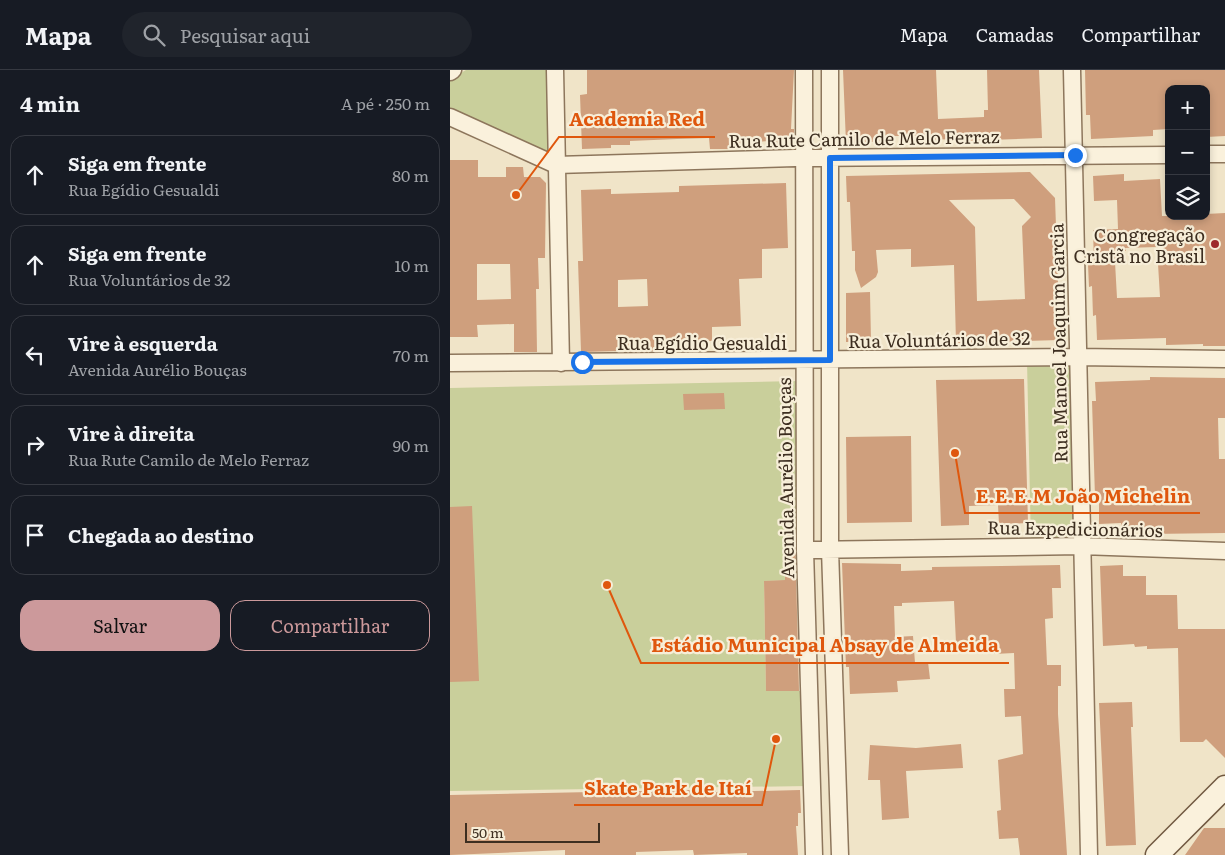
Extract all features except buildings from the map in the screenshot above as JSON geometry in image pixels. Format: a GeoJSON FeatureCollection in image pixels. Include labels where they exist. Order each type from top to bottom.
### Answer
{"type":"FeatureCollection","features":[{"type":"Feature","properties":{"kind":"main road"},"geometry":{"type":"LineString","coordinates":[[1157,855],[1225,787]]}},
{"type":"Feature","properties":{"kind":"street"},"geometry":{"type":"LineString","coordinates":[[555,70],[561,363]]}},
{"type":"Feature","properties":{"kind":"street","name":"Avenida Aurélio Bouças"},"geometry":{"type":"LineString","coordinates":[[804,70],[806,550],[814,855]]}},
{"type":"Feature","properties":{"kind":"street"},"geometry":{"type":"LineString","coordinates":[[830,70],[830,549],[840,855]]}},
{"type":"Feature","properties":{"kind":"street","name":"Rua Manoel Joaquim Garcia"},"geometry":{"type":"LineString","coordinates":[[1072,70],[1089,855]]}},
{"type":"Feature","properties":{"kind":"street"},"geometry":{"type":"LineString","coordinates":[[804,87],[830,87]]}},
{"type":"Feature","properties":{"kind":"street","name":"Rua Rute Camilo de Melo Ferraz"},"geometry":{"type":"LineString","coordinates":[[450,117],[556,164],[804,157],[1165,154]]}},
{"type":"Feature","properties":{"kind":"street"},"geometry":{"type":"LineString","coordinates":[[1210,154],[1225,154]]}},
{"type":"Feature","properties":{"kind":"street","name":"Rua Voluntários de 32"},"geometry":{"type":"LineString","coordinates":[[804,360],[1077,357],[1225,359]]}},
{"type":"Feature","properties":{"kind":"street","name":"Rua Egídio Gesualdi"},"geometry":{"type":"LineString","coordinates":[[450,363],[804,360]]}},
{"type":"Feature","properties":{"kind":"street","name":"Rua Expedicionários"},"geometry":{"type":"LineString","coordinates":[[806,550],[1081,546],[1225,551]]}},
{"type":"Feature","properties":{"kind":"green space"},"geometry":{"type":"Polygon","coordinates":[[[466,70],[551,70],[553,162],[450,112],[450,79],[466,70]]]}},
{"type":"Feature","properties":{"kind":"green space"},"geometry":{"type":"Polygon","coordinates":[[[1074,360],[1078,543],[1031,544],[1027,361],[1074,360]]]}},
{"type":"Feature","properties":{"kind":"green space"},"geometry":{"type":"Polygon","coordinates":[[[798,381],[801,533],[785,534],[785,557],[801,557],[802,580],[764,581],[766,691],[806,691],[808,786],[450,791],[450,388],[798,381]]]}},
{"type":"Feature","properties":{"kind":"place","name":"Academia Red"},"geometry":{"type":"Point","coordinates":[516,195]}},
{"type":"Feature","properties":{"kind":"place","name":"Congregação Cristã no Brasil"},"geometry":{"type":"Point","coordinates":[1215,244]}},
{"type":"Feature","properties":{"kind":"place","name":"E.E.E.M João Michelin"},"geometry":{"type":"Point","coordinates":[955,453]}},
{"type":"Feature","properties":{"kind":"place","name":"Estádio Municipal Absay de Almeida"},"geometry":{"type":"Point","coordinates":[607,585]}},
{"type":"Feature","properties":{"kind":"place","name":"Skate Park de Itaí"},"geometry":{"type":"Point","coordinates":[776,739]}},
{"type":"Feature","properties":{"kind":"route"},"geometry":{"type":"LineString","coordinates":[[582,362],[830,360],[830,158],[1075,155]]}}]}
